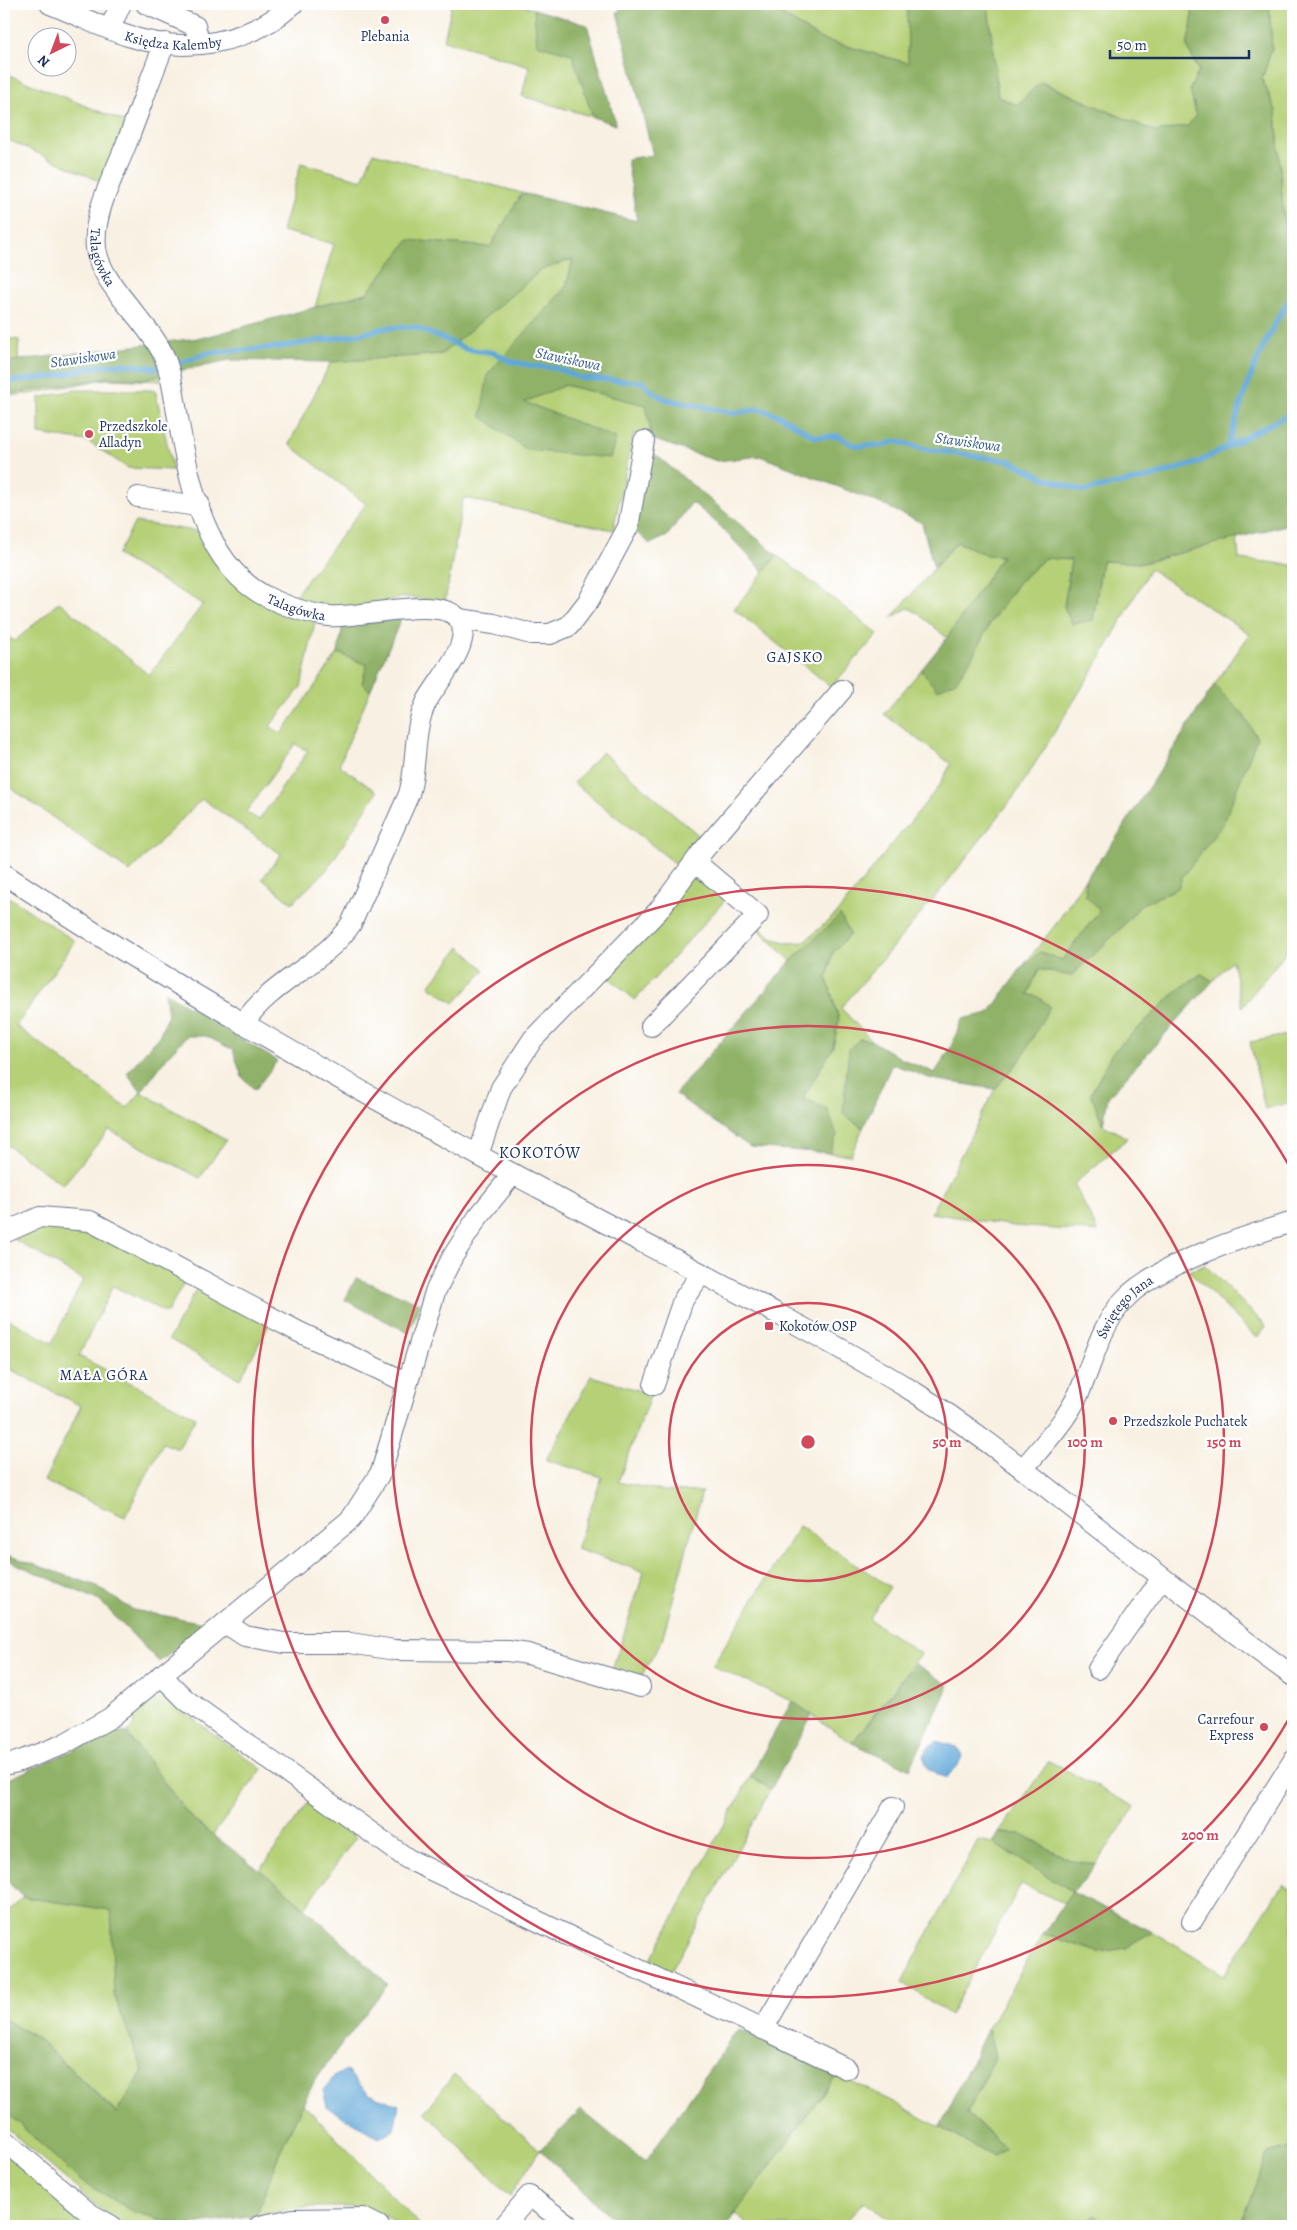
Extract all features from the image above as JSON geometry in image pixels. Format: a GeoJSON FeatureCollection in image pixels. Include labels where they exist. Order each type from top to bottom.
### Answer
{"type":"FeatureCollection","features":[{"type":"Feature","properties":{"kind":"street","name":"Księdza Kalemby"},"geometry":{"type":"LineString","coordinates":[[50,4],[127,36],[165,43],[200,44],[242,35],[264,26],[293,4]]}},
{"type":"Feature","properties":{"kind":"street"},"geometry":{"type":"LineString","coordinates":[[110,28],[121,4]]}},
{"type":"Feature","properties":{"kind":"street"},"geometry":{"type":"LineString","coordinates":[[146,4],[195,26],[200,44]]}},
{"type":"Feature","properties":{"kind":"street","name":"Talagówka"},"geometry":{"type":"LineString","coordinates":[[165,43],[103,205],[96,247],[102,268],[155,339],[164,356],[170,376],[181,436],[199,503],[212,536],[231,568],[254,589],[278,602],[311,613],[331,616],[431,607],[453,613],[460,619],[494,624],[532,634],[550,634],[569,626],[590,600],[628,527],[644,442]]}},
{"type":"Feature","properties":{"kind":"street"},"geometry":{"type":"LineString","coordinates":[[138,497],[190,505],[199,503]]}},
{"type":"Feature","properties":{"kind":"street"},"geometry":{"type":"LineString","coordinates":[[243,1024],[250,1013],[338,939],[351,924],[409,794],[414,777],[418,725],[429,699],[459,649],[464,633],[460,619]]}},
{"type":"Feature","properties":{"kind":"street"},"geometry":{"type":"LineString","coordinates":[[478,1155],[501,1088],[534,1039],[658,911],[694,862],[842,690]]}},
{"type":"Feature","properties":{"kind":"street"},"geometry":{"type":"LineString","coordinates":[[652,1026],[758,915],[694,862]]}},
{"type":"Feature","properties":{"kind":"street"},"geometry":{"type":"LineString","coordinates":[[4,874],[85,927],[243,1024],[478,1155],[889,1377],[950,1416],[1023,1469],[1162,1578],[1293,1676]]}},
{"type":"Feature","properties":{"kind":"street"},"geometry":{"type":"LineString","coordinates":[[4,1765],[18,1762],[62,1745],[102,1722],[161,1676],[351,1519],[380,1472],[435,1292],[453,1256],[478,1217],[513,1174]]}},
{"type":"Feature","properties":{"kind":"street"},"geometry":{"type":"LineString","coordinates":[[4,1233],[40,1217],[90,1221],[299,1332],[406,1382]]}},
{"type":"Feature","properties":{"kind":"street","name":"Świętego Jana"},"geometry":{"type":"LineString","coordinates":[[1023,1469],[1069,1412],[1079,1393],[1106,1325],[1114,1312],[1132,1291],[1158,1275],[1206,1253],[1252,1234],[1293,1222]]}},
{"type":"Feature","properties":{"kind":"street"},"geometry":{"type":"LineString","coordinates":[[654,1385],[683,1300],[701,1274]]}},
{"type":"Feature","properties":{"kind":"street"},"geometry":{"type":"LineString","coordinates":[[1098,1669],[1162,1578]]}},
{"type":"Feature","properties":{"kind":"street"},"geometry":{"type":"LineString","coordinates":[[225,1623],[245,1636],[284,1643],[350,1643],[395,1650],[508,1651],[528,1654],[640,1686]]}},
{"type":"Feature","properties":{"kind":"street"},"geometry":{"type":"LineString","coordinates":[[161,1676],[186,1700],[408,1859],[847,2069]]}},
{"type":"Feature","properties":{"kind":"street"},"geometry":{"type":"LineString","coordinates":[[1192,1921],[1293,1761]]}},
{"type":"Feature","properties":{"kind":"street"},"geometry":{"type":"LineString","coordinates":[[763,2029],[893,1807]]}},
{"type":"Feature","properties":{"kind":"street"},"geometry":{"type":"LineString","coordinates":[[4,2140],[89,2213],[112,2226]]}},
{"type":"Feature","properties":{"kind":"street"},"geometry":{"type":"LineString","coordinates":[[504,2226],[529,2196],[566,2223]]}},
{"type":"Feature","properties":{"kind":"street"},"geometry":{"type":"LineString","coordinates":[[259,2226],[294,2219],[363,2218],[379,2226]]}},
{"type":"Feature","properties":{"kind":"green space"},"geometry":{"type":"Polygon","coordinates":[[[452,4],[516,4],[534,9],[537,44],[572,54],[593,117],[522,96],[529,66],[444,40],[452,4]]]}},
{"type":"Feature","properties":{"kind":"green space"},"geometry":{"type":"Polygon","coordinates":[[[627,4],[765,4],[821,39],[908,63],[907,4],[988,4],[998,97],[1017,105],[1040,82],[1156,132],[1188,126],[1196,115],[1190,89],[1199,71],[1187,46],[1192,23],[1192,4],[1269,4],[1272,48],[1262,79],[1276,111],[1285,238],[1293,236],[1293,523],[1143,563],[1102,561],[1093,620],[1072,624],[1064,607],[1071,560],[1045,558],[1018,583],[990,623],[972,657],[956,681],[937,690],[921,670],[947,638],[1002,556],[987,555],[957,542],[934,568],[922,523],[877,502],[760,456],[717,461],[652,439],[646,405],[565,385],[525,402],[616,438],[610,458],[527,450],[481,416],[488,374],[566,287],[573,259],[541,270],[442,354],[331,362],[229,360],[143,379],[106,378],[14,393],[4,392],[4,362],[206,337],[367,293],[409,240],[490,247],[522,193],[637,221],[627,159],[653,155],[617,12],[627,4]]]}},
{"type":"Feature","properties":{"kind":"green space"},"geometry":{"type":"Polygon","coordinates":[[[765,4],[942,4],[908,63],[821,39],[765,4]]]}},
{"type":"Feature","properties":{"kind":"green space"},"geometry":{"type":"Polygon","coordinates":[[[988,4],[1192,4],[1192,23],[1187,46],[1199,72],[1190,89],[1196,115],[1188,126],[1156,132],[1041,82],[1017,105],[998,97],[988,4]]]}},
{"type":"Feature","properties":{"kind":"green space"},"geometry":{"type":"Polygon","coordinates":[[[1269,4],[1293,4],[1293,236],[1285,239],[1276,111],[1262,79],[1272,48],[1269,4]]]}},
{"type":"Feature","properties":{"kind":"green space"},"geometry":{"type":"Polygon","coordinates":[[[534,9],[587,25],[616,125],[593,117],[572,54],[537,44],[534,9]]]}},
{"type":"Feature","properties":{"kind":"green space"},"geometry":{"type":"Polygon","coordinates":[[[4,73],[128,123],[104,183],[4,138],[4,73]]]}},
{"type":"Feature","properties":{"kind":"green space"},"geometry":{"type":"Polygon","coordinates":[[[373,153],[522,193],[490,247],[409,240],[367,293],[315,307],[334,244],[282,231],[301,163],[362,180],[373,153]]]}},
{"type":"Feature","properties":{"kind":"green space"},"geometry":{"type":"Polygon","coordinates":[[[573,259],[566,287],[489,374],[481,416],[615,438],[524,402],[564,385],[647,405],[652,439],[634,433],[613,530],[463,498],[445,602],[406,597],[358,607],[319,608],[293,598],[366,504],[289,444],[331,362],[442,354],[541,270],[573,259]]]}},
{"type":"Feature","properties":{"kind":"green space"},"geometry":{"type":"Polygon","coordinates":[[[4,338],[19,340],[18,361],[4,362],[4,338]]]}},
{"type":"Feature","properties":{"kind":"green space"},"geometry":{"type":"Polygon","coordinates":[[[161,375],[161,381],[106,379],[29,394],[4,396],[4,392],[14,393],[106,378],[143,379],[161,375]]]}},
{"type":"Feature","properties":{"kind":"green space"},"geometry":{"type":"Polygon","coordinates":[[[74,390],[155,390],[173,470],[128,468],[87,441],[39,434],[39,398],[74,390]]]}},
{"type":"Feature","properties":{"kind":"green space"},"geometry":{"type":"Polygon","coordinates":[[[651,451],[777,555],[764,572],[719,525],[692,502],[667,536],[650,544],[635,531],[651,451]]]}},
{"type":"Feature","properties":{"kind":"green space"},"geometry":{"type":"Polygon","coordinates":[[[135,522],[202,532],[209,547],[315,622],[301,687],[270,726],[281,734],[338,653],[367,665],[362,683],[370,691],[339,765],[377,792],[326,871],[292,903],[262,879],[281,854],[202,799],[130,872],[4,783],[4,635],[15,641],[59,602],[149,675],[203,604],[117,555],[135,522]],[[295,744],[246,812],[259,820],[308,751],[295,744]]]}},
{"type":"Feature","properties":{"kind":"green space"},"geometry":{"type":"Polygon","coordinates":[[[1237,537],[1239,559],[1293,565],[1293,944],[1242,1007],[1232,960],[1213,981],[1201,974],[1178,990],[1112,1053],[1091,1094],[1103,1125],[1128,1138],[1074,1184],[1098,1232],[1014,1226],[931,1213],[995,1089],[1021,1059],[1028,994],[1039,969],[1071,976],[1116,933],[1142,904],[1178,888],[1243,714],[1214,685],[1250,634],[1150,569],[1103,654],[1016,794],[945,885],[841,1008],[872,1041],[860,1039],[847,1088],[843,1114],[863,1128],[851,1155],[829,1153],[837,1135],[802,1098],[833,1047],[839,1020],[827,979],[840,916],[791,961],[755,926],[774,939],[789,943],[804,942],[837,913],[939,786],[951,764],[884,714],[921,670],[937,689],[956,681],[972,657],[990,623],[1018,583],[1045,558],[1071,560],[1064,607],[1093,620],[1102,561],[1143,563],[1237,537]]]}},
{"type":"Feature","properties":{"kind":"green space"},"geometry":{"type":"Polygon","coordinates":[[[957,542],[987,555],[1003,556],[947,638],[918,613],[908,608],[891,618],[957,542]]]}},
{"type":"Feature","properties":{"kind":"green space"},"geometry":{"type":"Polygon","coordinates":[[[777,555],[878,634],[831,687],[734,609],[777,555]]]}},
{"type":"Feature","properties":{"kind":"green space"},"geometry":{"type":"Polygon","coordinates":[[[401,619],[370,691],[362,683],[367,665],[338,653],[343,624],[401,619]]]}},
{"type":"Feature","properties":{"kind":"green space"},"geometry":{"type":"Polygon","coordinates":[[[1214,685],[1243,714],[1257,738],[1223,824],[1182,877],[1178,888],[1142,904],[1116,933],[1071,976],[1039,969],[1028,994],[1038,997],[1050,1006],[1021,1059],[995,1089],[932,1079],[892,1064],[863,1128],[843,1114],[849,1049],[860,1039],[872,1041],[902,1059],[935,1073],[951,1047],[962,1019],[989,1013],[1019,971],[1040,952],[1062,960],[1100,910],[1086,896],[1085,879],[1115,840],[1214,685]]]}},
{"type":"Feature","properties":{"kind":"green space"},"geometry":{"type":"Polygon","coordinates":[[[602,752],[703,839],[681,868],[574,783],[602,752]]]}},
{"type":"Feature","properties":{"kind":"green space"},"geometry":{"type":"Polygon","coordinates":[[[695,874],[727,898],[635,1000],[606,975],[695,874]]]}},
{"type":"Feature","properties":{"kind":"green space"},"geometry":{"type":"Polygon","coordinates":[[[1085,879],[1086,896],[1101,910],[1062,960],[1040,952],[1019,971],[1056,924],[1085,879]]]}},
{"type":"Feature","properties":{"kind":"green space"},"geometry":{"type":"Polygon","coordinates":[[[4,894],[75,941],[16,1026],[127,1108],[141,1092],[226,1140],[200,1178],[109,1130],[63,1185],[4,1143],[4,894]]]}},
{"type":"Feature","properties":{"kind":"green space"},"geometry":{"type":"Polygon","coordinates":[[[840,915],[850,934],[832,954],[827,979],[839,1020],[833,1047],[803,1098],[827,1109],[837,1135],[829,1153],[750,1147],[675,1094],[791,961],[840,915]]]}},
{"type":"Feature","properties":{"kind":"green space"},"geometry":{"type":"Polygon","coordinates":[[[460,947],[485,970],[454,1003],[429,986],[460,947]]]}},
{"type":"Feature","properties":{"kind":"green space"},"geometry":{"type":"Polygon","coordinates":[[[1201,974],[1213,981],[1108,1097],[1103,1125],[1091,1094],[1112,1053],[1178,990],[1201,974]]]}},
{"type":"Feature","properties":{"kind":"green space"},"geometry":{"type":"Polygon","coordinates":[[[165,992],[277,1061],[255,1090],[242,1077],[233,1050],[206,1036],[187,1036],[168,1056],[141,1092],[127,1073],[159,1036],[168,1015],[165,992]]]}},
{"type":"Feature","properties":{"kind":"green space"},"geometry":{"type":"Polygon","coordinates":[[[1293,1034],[1293,1102],[1265,1109],[1250,1042],[1293,1034]]]}},
{"type":"Feature","properties":{"kind":"green space"},"geometry":{"type":"Polygon","coordinates":[[[39,1224],[92,1228],[187,1277],[167,1313],[113,1286],[79,1356],[196,1417],[178,1449],[163,1443],[125,1517],[44,1481],[81,1406],[4,1366],[4,1317],[52,1343],[83,1280],[12,1238],[39,1224]]]}},
{"type":"Feature","properties":{"kind":"green space"},"geometry":{"type":"Polygon","coordinates":[[[1205,1265],[1266,1326],[1257,1338],[1189,1271],[1205,1265]]]}},
{"type":"Feature","properties":{"kind":"green space"},"geometry":{"type":"Polygon","coordinates":[[[356,1278],[420,1303],[409,1333],[345,1300],[356,1278]]]}},
{"type":"Feature","properties":{"kind":"green space"},"geometry":{"type":"Polygon","coordinates":[[[199,1284],[269,1325],[240,1379],[169,1339],[199,1284]]]}},
{"type":"Feature","properties":{"kind":"green space"},"geometry":{"type":"Polygon","coordinates":[[[591,1376],[651,1394],[618,1482],[663,1491],[702,1492],[662,1640],[639,1680],[612,1670],[644,1572],[576,1549],[602,1477],[546,1460],[591,1376]]]}},
{"type":"Feature","properties":{"kind":"green space"},"geometry":{"type":"Polygon","coordinates":[[[799,1526],[890,1587],[869,1619],[921,1654],[852,1743],[792,1701],[712,1666],[799,1526]]]}},
{"type":"Feature","properties":{"kind":"green space"},"geometry":{"type":"Polygon","coordinates":[[[4,1554],[94,1585],[133,1610],[210,1624],[159,1662],[100,1601],[12,1562],[4,1554]]]}},
{"type":"Feature","properties":{"kind":"green space"},"geometry":{"type":"Polygon","coordinates":[[[915,1664],[949,1685],[910,1769],[852,1743],[915,1664]]]}},
{"type":"Feature","properties":{"kind":"green space"},"geometry":{"type":"Polygon","coordinates":[[[159,1694],[262,1769],[213,1835],[192,1819],[127,1733],[134,1724],[132,1713],[159,1694]]]}},
{"type":"Feature","properties":{"kind":"green space"},"geometry":{"type":"Polygon","coordinates":[[[792,1701],[812,1715],[771,1789],[750,1777],[792,1701]]]}},
{"type":"Feature","properties":{"kind":"green space"},"geometry":{"type":"Polygon","coordinates":[[[117,1731],[127,1733],[192,1819],[283,1888],[388,1984],[316,2078],[280,2151],[256,2216],[185,2226],[135,2212],[82,2182],[4,2110],[4,2019],[40,2040],[116,2113],[143,2071],[114,1995],[111,1910],[23,1897],[4,1878],[4,1781],[117,1731]]]}},
{"type":"Feature","properties":{"kind":"green space"},"geometry":{"type":"Polygon","coordinates":[[[1049,1761],[1135,1807],[1096,1864],[1072,1861],[1021,1834],[999,1833],[1049,1761]]]}},
{"type":"Feature","properties":{"kind":"green space"},"geometry":{"type":"Polygon","coordinates":[[[750,1777],[771,1789],[668,1977],[647,1967],[750,1777]]]}},
{"type":"Feature","properties":{"kind":"green space"},"geometry":{"type":"Polygon","coordinates":[[[308,1803],[356,1837],[305,1908],[260,1870],[308,1803]]]}},
{"type":"Feature","properties":{"kind":"green space"},"geometry":{"type":"Polygon","coordinates":[[[999,1833],[1021,1834],[1072,1861],[1096,1864],[1086,1878],[1072,1892],[1153,1932],[1126,1948],[1098,1952],[1043,1934],[1072,1891],[993,1843],[999,1833]]]}},
{"type":"Feature","properties":{"kind":"green space"},"geometry":{"type":"Polygon","coordinates":[[[978,1840],[993,1843],[1072,1891],[1064,1903],[1021,1884],[950,2015],[902,1982],[978,1840]]]}},
{"type":"Feature","properties":{"kind":"green space"},"geometry":{"type":"Polygon","coordinates":[[[1283,1884],[1293,1892],[1293,2146],[1268,2153],[1240,2224],[1230,2226],[1108,2226],[1094,2214],[1085,2226],[898,2226],[863,2201],[844,2226],[749,2226],[735,2214],[837,2074],[899,2105],[994,2157],[1006,2148],[967,2114],[995,2057],[988,2028],[1043,1934],[1098,1952],[1126,1948],[1153,1932],[1224,1975],[1283,1884]]]}},
{"type":"Feature","properties":{"kind":"green space"},"geometry":{"type":"Polygon","coordinates":[[[23,1897],[112,1910],[114,1995],[143,2071],[117,2113],[40,2040],[4,2019],[4,1916],[23,1897]]]}},
{"type":"Feature","properties":{"kind":"green space"},"geometry":{"type":"Polygon","coordinates":[[[988,2028],[995,2057],[967,2114],[1006,2148],[994,2157],[940,2127],[988,2028]]]}},
{"type":"Feature","properties":{"kind":"green space"},"geometry":{"type":"Polygon","coordinates":[[[738,2029],[837,2074],[726,2226],[605,2226],[612,2218],[540,2150],[581,2110],[645,2162],[738,2029]]]}},
{"type":"Feature","properties":{"kind":"green space"},"geometry":{"type":"Polygon","coordinates":[[[454,2074],[540,2150],[510,2196],[425,2112],[454,2074]]]}},
{"type":"Feature","properties":{"kind":"green space"},"geometry":{"type":"Polygon","coordinates":[[[303,2104],[421,2226],[398,2226],[386,2217],[354,2207],[305,2207],[256,2216],[280,2151],[303,2104]]]}},
{"type":"Feature","properties":{"kind":"green space"},"geometry":{"type":"Polygon","coordinates":[[[4,2110],[82,2182],[135,2212],[185,2226],[138,2225],[112,2219],[4,2126],[4,2110]]]}},
{"type":"Feature","properties":{"kind":"green space"},"geometry":{"type":"Polygon","coordinates":[[[1293,2146],[1293,2226],[1230,2226],[1240,2224],[1268,2153],[1293,2146]]]}},
{"type":"Feature","properties":{"kind":"green space"},"geometry":{"type":"Polygon","coordinates":[[[4,2153],[87,2226],[4,2226],[4,2153]]]}},
{"type":"Feature","properties":{"kind":"green space"},"geometry":{"type":"Polygon","coordinates":[[[1094,2214],[1107,2225],[1108,2226],[1085,2226],[1094,2214]]]}},
{"type":"Feature","properties":{"kind":"water"},"geometry":{"type":"Polygon","coordinates":[[[937,1741],[957,1747],[963,1756],[957,1767],[946,1778],[928,1769],[923,1756],[928,1747],[937,1741]]]}},
{"type":"Feature","properties":{"kind":"water"},"geometry":{"type":"Polygon","coordinates":[[[346,2070],[369,2094],[399,2105],[394,2130],[379,2138],[327,2107],[323,2090],[335,2076],[346,2070]]]}},
{"type":"Feature","properties":{"kind":"waterway"},"geometry":{"type":"LineString","coordinates":[[1228,445],[1254,367],[1271,330],[1293,294]]}},
{"type":"Feature","properties":{"kind":"waterway","name":"Stawiskowa"},"geometry":{"type":"LineString","coordinates":[[172,366],[208,353],[280,347],[386,328],[414,327],[466,349],[495,353],[509,361],[555,368],[581,378],[642,382],[653,392],[665,399],[733,413],[760,409],[780,416],[815,437],[838,436],[853,445],[861,446],[882,446],[895,441],[925,449],[1010,461],[1045,478],[1083,491],[1147,478],[1197,463],[1293,412]]}},
{"type":"Feature","properties":{"kind":"waterway","name":"Stawiskowa"},"geometry":{"type":"LineString","coordinates":[[4,382],[52,377],[93,367],[121,364],[164,369]]}},
{"type":"Feature","properties":{"kind":"place","name":"Plebania"},"geometry":{"type":"Point","coordinates":[385,20]}},
{"type":"Feature","properties":{"kind":"place","name":"Przedszkole Alladyn"},"geometry":{"type":"Point","coordinates":[89,434]}},
{"type":"Feature","properties":{"kind":"place","name":"Kokotów OSP"},"geometry":{"type":"Point","coordinates":[769,1326]}},
{"type":"Feature","properties":{"kind":"place","name":"Przedszkole Puchatek"},"geometry":{"type":"Point","coordinates":[1113,1421]}},
{"type":"Feature","properties":{"kind":"place","name":"Carrefour Express"},"geometry":{"type":"Point","coordinates":[1264,1727]}},
{"type":"Feature","properties":{"kind":"district","name":"GAJSKO"},"geometry":{"type":"Point","coordinates":[795,657]}},
{"type":"Feature","properties":{"kind":"district","name":"KOKOTÓW"},"geometry":{"type":"Point","coordinates":[540,1153]}},
{"type":"Feature","properties":{"kind":"district","name":"MAŁA GÓRA"},"geometry":{"type":"Point","coordinates":[104,1375]}}]}
